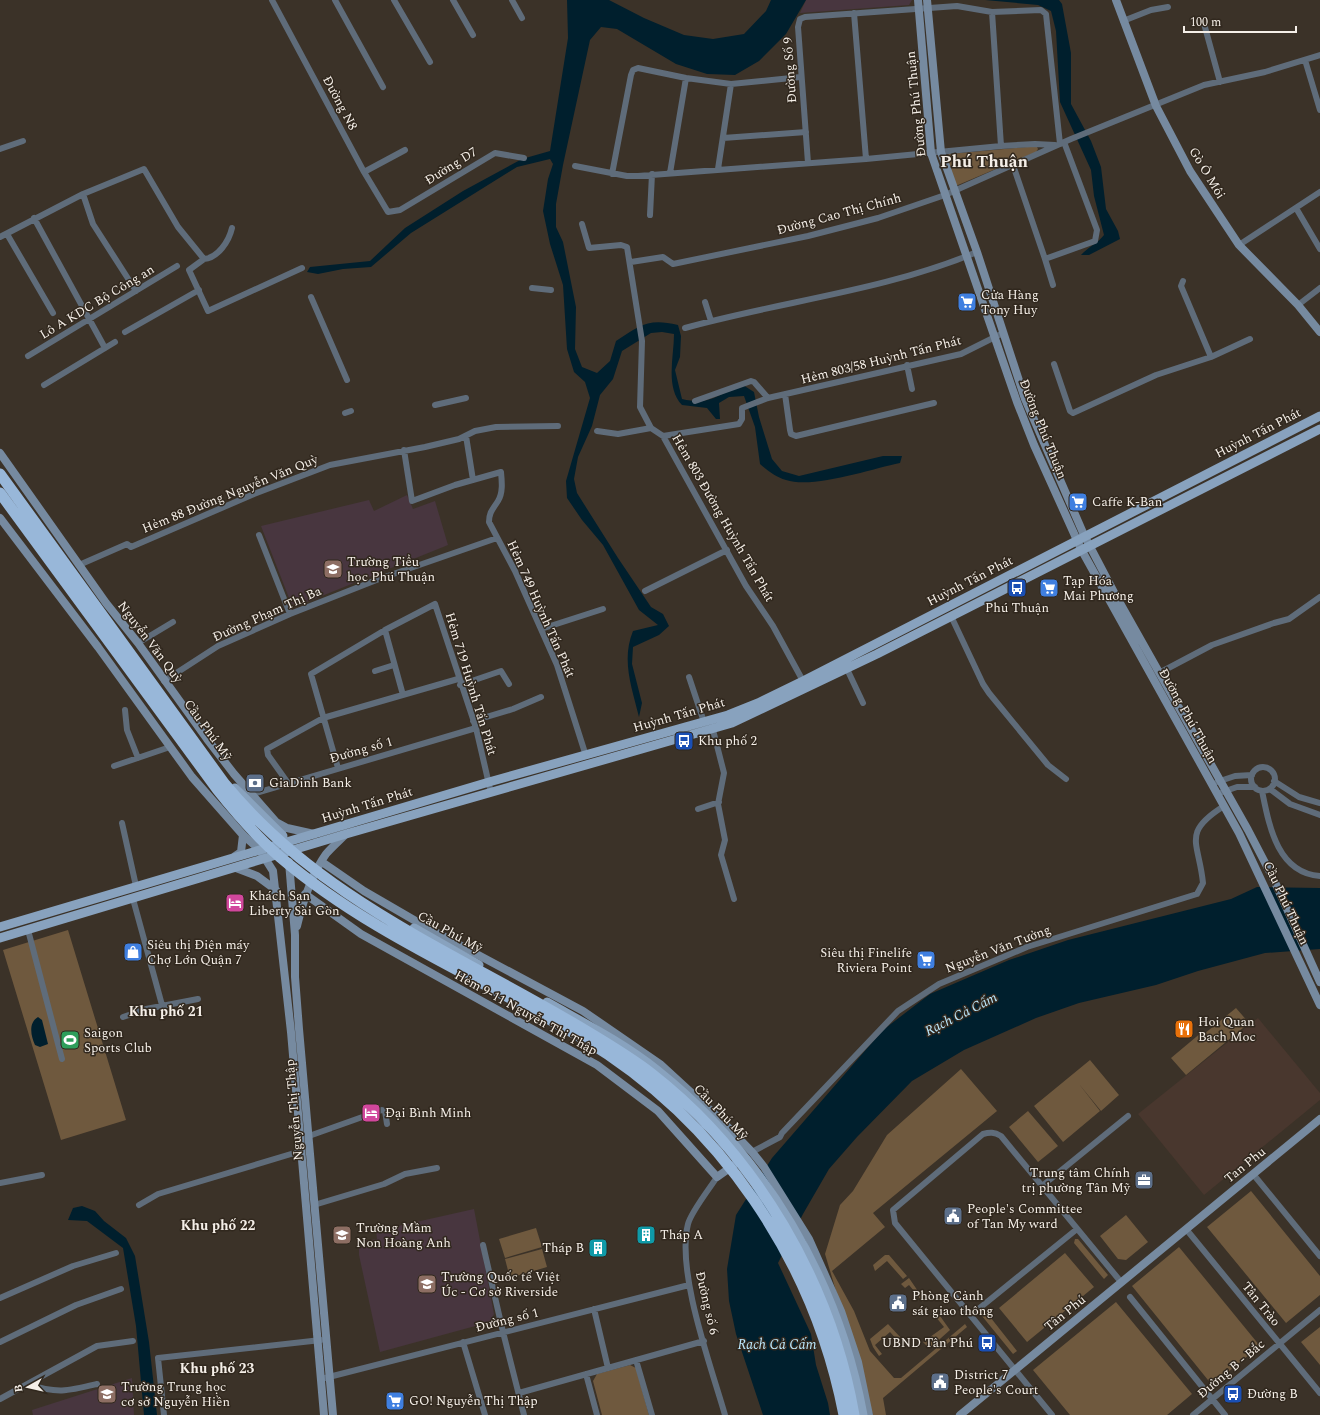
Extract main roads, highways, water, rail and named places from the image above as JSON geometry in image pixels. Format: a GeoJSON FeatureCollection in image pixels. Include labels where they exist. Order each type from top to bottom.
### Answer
{"type":"FeatureCollection","features":[{"type":"Feature","properties":{"kind":"highway","name":"Cầu Phú Mỹ"},"geometry":{"type":"LineString","coordinates":[[0,474],[224,783],[252,815],[284,846],[326,880],[373,911],[576,1024],[633,1061],[670,1090],[708,1127],[759,1188],[800,1255],[832,1330],[846,1375],[854,1415]]}},
{"type":"Feature","properties":{"kind":"highway"},"geometry":{"type":"LineString","coordinates":[[0,493],[217,789],[235,811],[275,852],[301,874],[366,918],[593,1045],[662,1096],[702,1135],[737,1176],[758,1204],[789,1258],[823,1334],[844,1415]]}},
{"type":"Feature","properties":{"kind":"main road","name":"Huỳnh Tấn Phát"},"geometry":{"type":"LineString","coordinates":[[0,927],[259,849],[314,834],[345,830],[491,793],[713,730],[748,717],[810,680],[944,608],[1320,416]]}},
{"type":"Feature","properties":{"kind":"main road","name":"Huỳnh Tấn Phát"},"geometry":{"type":"LineString","coordinates":[[0,938],[236,868],[489,782],[704,722],[752,706],[810,680],[847,669],[1085,547],[1319,431]]}},
{"type":"Feature","properties":{"kind":"main road","name":"Cầu Phú Mỹ"},"geometry":{"type":"LineString","coordinates":[[0,467],[230,783],[310,862],[380,909],[609,1037],[656,1069],[675,1085],[723,1132],[756,1169],[801,1239],[829,1298],[848,1351],[862,1415]]}},
{"type":"Feature","properties":{"kind":"main road"},"geometry":{"type":"LineString","coordinates":[[0,499],[169,732],[229,811],[280,860],[306,882],[377,928],[585,1042],[668,1105],[699,1135],[750,1199],[794,1276],[818,1334],[839,1415]]}},
{"type":"Feature","properties":{"kind":"main road"},"geometry":{"type":"LineString","coordinates":[[944,608],[951,616]]}},
{"type":"Feature","properties":{"kind":"main road"},"geometry":{"type":"LineString","coordinates":[[607,750],[609,760]]}},
{"type":"Feature","properties":{"kind":"main road"},"geometry":{"type":"LineString","coordinates":[[171,876],[173,886]]}},
{"type":"Feature","properties":{"kind":"water"},"geometry":{"type":"Polygon","coordinates":[[[567,0],[609,0],[644,18],[684,35],[713,39],[744,34],[766,11],[771,0],[806,0],[786,34],[759,61],[735,75],[707,74],[676,64],[617,29],[601,27],[590,40],[556,204],[556,227],[563,242],[576,307],[575,349],[582,367],[597,373],[610,361],[616,341],[645,324],[659,322],[678,325],[681,336],[680,357],[675,370],[682,399],[692,401],[707,400],[743,385],[754,392],[759,417],[772,459],[782,471],[799,476],[883,456],[902,456],[900,463],[842,477],[811,482],[797,482],[782,479],[772,474],[760,464],[755,427],[744,396],[729,397],[719,403],[720,419],[716,419],[707,408],[682,405],[677,398],[672,381],[674,334],[662,332],[651,333],[622,351],[613,379],[600,395],[592,426],[578,457],[574,479],[577,493],[618,558],[651,607],[663,614],[669,626],[659,635],[633,647],[632,664],[642,703],[639,717],[629,674],[628,653],[630,642],[633,631],[658,625],[639,610],[603,545],[582,520],[567,498],[566,481],[590,398],[585,382],[574,372],[567,349],[563,285],[550,244],[543,211],[548,179],[553,164],[550,159],[517,167],[411,233],[371,267],[343,269],[318,274],[307,272],[310,267],[370,261],[405,228],[463,191],[522,159],[550,151],[568,38],[567,0]]]}},
{"type":"Feature","properties":{"kind":"water"},"geometry":{"type":"Polygon","coordinates":[[[985,0],[1059,0],[1062,4],[1071,53],[1071,104],[1091,141],[1101,167],[1106,209],[1118,231],[1120,239],[1089,255],[1081,255],[1104,235],[1094,196],[1091,170],[1060,102],[1056,31],[1051,11],[1038,5],[985,0]]]}},
{"type":"Feature","properties":{"kind":"water","name":"Rạch Cả Cấm"},"geometry":{"type":"Polygon","coordinates":[[[1257,887],[1320,888],[1320,949],[1265,953],[1198,971],[1156,985],[1079,1003],[1036,1018],[964,1050],[912,1081],[857,1137],[829,1169],[803,1214],[778,1263],[811,1334],[816,1365],[828,1403],[830,1415],[763,1415],[736,1334],[729,1301],[727,1269],[736,1215],[772,1158],[883,1030],[930,994],[1009,960],[1068,940],[1231,899],[1257,887]]]}},
{"type":"Feature","properties":{"kind":"water"},"geometry":{"type":"Polygon","coordinates":[[[38,1017],[42,1020],[48,1044],[40,1047],[35,1045],[31,1030],[33,1023],[38,1017]]]}},
{"type":"Feature","properties":{"kind":"water"},"geometry":{"type":"Polygon","coordinates":[[[82,1206],[95,1211],[104,1221],[126,1238],[135,1256],[149,1342],[157,1415],[144,1415],[136,1326],[123,1248],[87,1221],[68,1220],[73,1208],[82,1206]]]}},
{"type":"Feature","properties":{"kind":"place","name":"Cửa Hàng Tony Huy"},"geometry":{"type":"Point","coordinates":[967,302]}},
{"type":"Feature","properties":{"kind":"place","name":"Caffe K-Ban"},"geometry":{"type":"Point","coordinates":[1078,502]}},
{"type":"Feature","properties":{"kind":"place","name":"Trường Tiểu học Phú Thuận"},"geometry":{"type":"Point","coordinates":[333,569]}},
{"type":"Feature","properties":{"kind":"place","name":"Phú Thuận"},"geometry":{"type":"Point","coordinates":[1017,588]}},
{"type":"Feature","properties":{"kind":"place","name":"Tạp Hóa Mai Phương"},"geometry":{"type":"Point","coordinates":[1049,588]}},
{"type":"Feature","properties":{"kind":"place","name":"Khu phố 2"},"geometry":{"type":"Point","coordinates":[684,741]}},
{"type":"Feature","properties":{"kind":"place","name":"GiaDinh Bank"},"geometry":{"type":"Point","coordinates":[255,783]}},
{"type":"Feature","properties":{"kind":"place","name":"Khách Sạn Liberty Sài Gòn"},"geometry":{"type":"Point","coordinates":[235,903]}},
{"type":"Feature","properties":{"kind":"place","name":"Siêu thị Điện máy Chợ Lớn Quận 7"},"geometry":{"type":"Point","coordinates":[133,952]}},
{"type":"Feature","properties":{"kind":"place","name":"Siêu thị Finelife Riviera Point"},"geometry":{"type":"Point","coordinates":[926,960]}},
{"type":"Feature","properties":{"kind":"place","name":"Hoi Quan Bach Moc"},"geometry":{"type":"Point","coordinates":[1184,1029]}},
{"type":"Feature","properties":{"kind":"place","name":"Saigon Sports Club"},"geometry":{"type":"Point","coordinates":[70,1040]}},
{"type":"Feature","properties":{"kind":"place","name":"Đại Bình Minh"},"geometry":{"type":"Point","coordinates":[371,1113]}},
{"type":"Feature","properties":{"kind":"place","name":"Trung tâm Chính trị phường Tân Mỹ"},"geometry":{"type":"Point","coordinates":[1144,1180]}},
{"type":"Feature","properties":{"kind":"place","name":"People's Committee of Tan My ward"},"geometry":{"type":"Point","coordinates":[953,1216]}},
{"type":"Feature","properties":{"kind":"place","name":"Trường Mầm Non Hoàng Anh"},"geometry":{"type":"Point","coordinates":[342,1235]}},
{"type":"Feature","properties":{"kind":"place","name":"Tháp A"},"geometry":{"type":"Point","coordinates":[646,1235]}},
{"type":"Feature","properties":{"kind":"place","name":"Tháp B"},"geometry":{"type":"Point","coordinates":[598,1248]}},
{"type":"Feature","properties":{"kind":"place","name":"Trường Quốc tế Việt Úc - Cơ sở Riverside"},"geometry":{"type":"Point","coordinates":[427,1284]}},
{"type":"Feature","properties":{"kind":"place","name":"Phòng Cảnh sát giao thông"},"geometry":{"type":"Point","coordinates":[898,1303]}},
{"type":"Feature","properties":{"kind":"place","name":"UBND Tân Phú"},"geometry":{"type":"Point","coordinates":[987,1343]}},
{"type":"Feature","properties":{"kind":"place","name":"District 7 People's Court"},"geometry":{"type":"Point","coordinates":[940,1382]}},
{"type":"Feature","properties":{"kind":"place","name":"Trường Trung học cơ sở Nguyễn Hiền"},"geometry":{"type":"Point","coordinates":[107,1394]}},
{"type":"Feature","properties":{"kind":"place","name":"Đường B"},"geometry":{"type":"Point","coordinates":[1233,1394]}},
{"type":"Feature","properties":{"kind":"place","name":"GO! Nguyễn Thị Thập"},"geometry":{"type":"Point","coordinates":[395,1401]}},
{"type":"Feature","properties":{"kind":"district","name":"Phú Thuận"},"geometry":{"type":"Point","coordinates":[984,162]}},
{"type":"Feature","properties":{"kind":"district","name":"Khu phố 21"},"geometry":{"type":"Point","coordinates":[166,1011]}},
{"type":"Feature","properties":{"kind":"district","name":"Khu phố 22"},"geometry":{"type":"Point","coordinates":[218,1225]}},
{"type":"Feature","properties":{"kind":"district","name":"Khu phố 23"},"geometry":{"type":"Point","coordinates":[217,1368]}}]}
